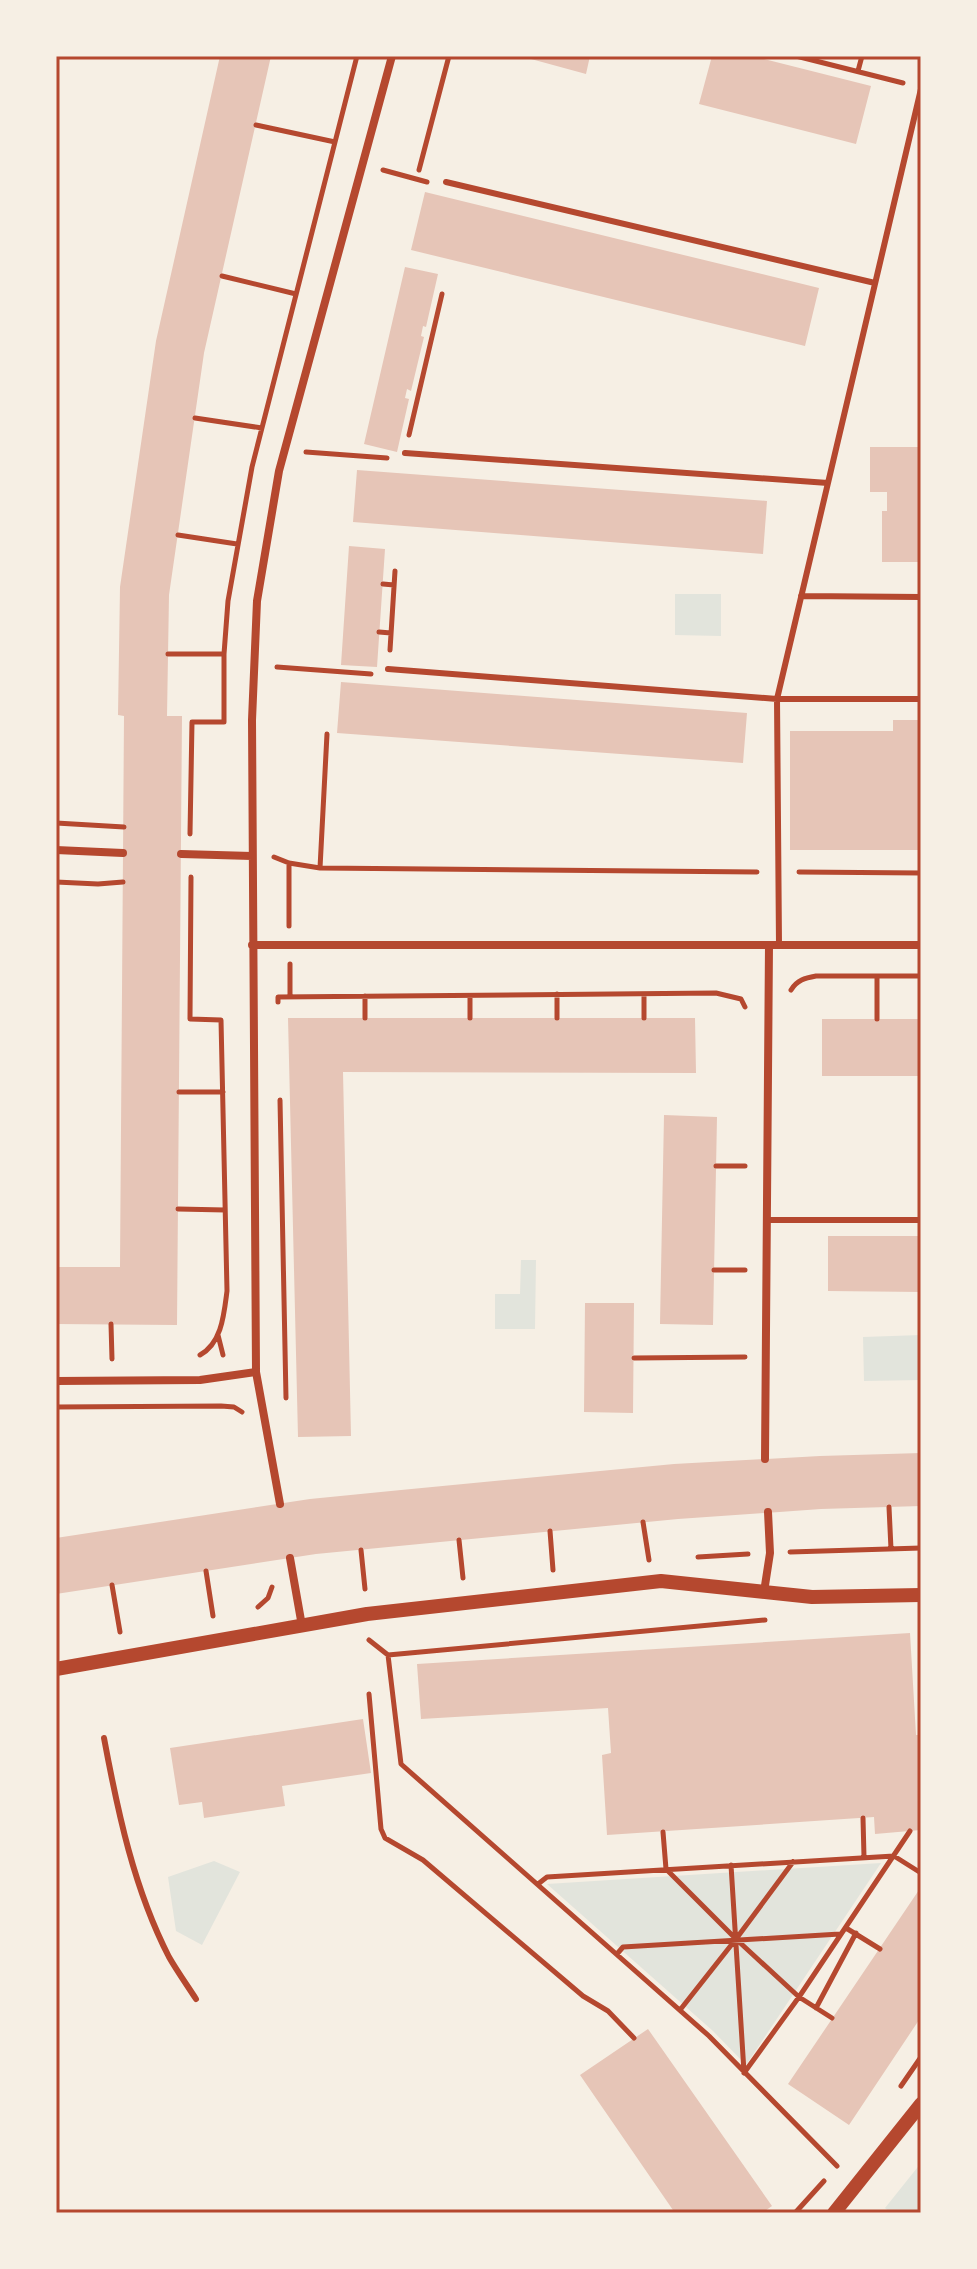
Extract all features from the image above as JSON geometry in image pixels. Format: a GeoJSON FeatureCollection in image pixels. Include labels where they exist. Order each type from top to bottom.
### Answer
{"type":"FeatureCollection","features":[{"type":"Feature","properties":{"kind":"street"},"geometry":{"type":"LineString","coordinates":[[280,1504],[256,1372],[252,856],[253,666],[259,588],[285,450],[392,56]]}},
{"type":"Feature","properties":{"kind":"street"},"geometry":{"type":"LineString","coordinates":[[56,850],[123,853]]}},
{"type":"Feature","properties":{"kind":"street"},"geometry":{"type":"LineString","coordinates":[[181,854],[252,856]]}},
{"type":"Feature","properties":{"kind":"street"},"geometry":{"type":"LineString","coordinates":[[252,945],[921,945]]}},
{"type":"Feature","properties":{"kind":"street"},"geometry":{"type":"LineString","coordinates":[[765,1459],[766,1220],[774,945]]}},
{"type":"Feature","properties":{"kind":"street"},"geometry":{"type":"LineString","coordinates":[[56,1381],[200,1380],[256,1372]]}},
{"type":"Feature","properties":{"kind":"street"},"geometry":{"type":"LineString","coordinates":[[764,1592],[770,1553],[768,1512]]}},
{"type":"Feature","properties":{"kind":"street"},"geometry":{"type":"LineString","coordinates":[[290,1558],[302,1626]]}},
{"type":"Feature","properties":{"kind":"street"},"geometry":{"type":"LineString","coordinates":[[56,1669],[367,1614],[661,1581],[812,1597],[921,1595]]}},
{"type":"Feature","properties":{"kind":"street"},"geometry":{"type":"LineString","coordinates":[[834,2213],[921,2104]]}},
{"type":"Feature","properties":{"kind":"lane"},"geometry":{"type":"LineString","coordinates":[[774,945],[778,872],[777,699],[921,89]]}},
{"type":"Feature","properties":{"kind":"lane"},"geometry":{"type":"LineString","coordinates":[[446,182],[875,283]]}},
{"type":"Feature","properties":{"kind":"lane"},"geometry":{"type":"LineString","coordinates":[[405,453],[828,483]]}},
{"type":"Feature","properties":{"kind":"lane"},"geometry":{"type":"LineString","coordinates":[[801,596],[921,597]]}},
{"type":"Feature","properties":{"kind":"lane"},"geometry":{"type":"LineString","coordinates":[[388,669],[777,699],[921,699]]}},
{"type":"Feature","properties":{"kind":"lane"},"geometry":{"type":"LineString","coordinates":[[766,1220],[921,1220]]}},
{"type":"Feature","properties":{"kind":"lane"},"geometry":{"type":"LineString","coordinates":[[104,1738],[123,1829],[146,1905],[170,1959],[196,1999]]}},
{"type":"Feature","properties":{"kind":"path"},"geometry":{"type":"LineString","coordinates":[[419,170],[449,56]]}},
{"type":"Feature","properties":{"kind":"path"},"geometry":{"type":"LineString","coordinates":[[796,56],[913,85]]}},
{"type":"Feature","properties":{"kind":"path"},"geometry":{"type":"LineString","coordinates":[[858,71],[862,56]]}},
{"type":"Feature","properties":{"kind":"path"},"geometry":{"type":"LineString","coordinates":[[256,125],[335,142]]}},
{"type":"Feature","properties":{"kind":"path"},"geometry":{"type":"LineString","coordinates":[[363,164],[434,183],[446,182]]}},
{"type":"Feature","properties":{"kind":"path"},"geometry":{"type":"LineString","coordinates":[[222,276],[296,294]]}},
{"type":"Feature","properties":{"kind":"path"},"geometry":{"type":"LineString","coordinates":[[285,450],[392,459],[405,453],[442,294]]}},
{"type":"Feature","properties":{"kind":"path"},"geometry":{"type":"LineString","coordinates":[[195,418],[262,428]]}},
{"type":"Feature","properties":{"kind":"path"},"geometry":{"type":"LineString","coordinates":[[178,535],[237,544]]}},
{"type":"Feature","properties":{"kind":"path"},"geometry":{"type":"LineString","coordinates":[[253,666],[375,674],[388,669],[395,571]]}},
{"type":"Feature","properties":{"kind":"path"},"geometry":{"type":"LineString","coordinates":[[383,584],[394,585]]}},
{"type":"Feature","properties":{"kind":"path"},"geometry":{"type":"LineString","coordinates":[[379,632],[391,633]]}},
{"type":"Feature","properties":{"kind":"path"},"geometry":{"type":"LineString","coordinates":[[168,654],[224,654]]}},
{"type":"Feature","properties":{"kind":"path"},"geometry":{"type":"LineString","coordinates":[[327,734],[320,868],[921,873]]}},
{"type":"Feature","properties":{"kind":"path"},"geometry":{"type":"LineString","coordinates":[[56,823],[124,827]]}},
{"type":"Feature","properties":{"kind":"path"},"geometry":{"type":"LineString","coordinates":[[181,878],[192,877],[190,1019],[221,1020],[227,1291],[218,1335],[209,1351],[195,1358]]}},
{"type":"Feature","properties":{"kind":"path"},"geometry":{"type":"LineString","coordinates":[[56,882],[123,882]]}},
{"type":"Feature","properties":{"kind":"path"},"geometry":{"type":"LineString","coordinates":[[789,993],[794,984],[816,976],[921,976]]}},
{"type":"Feature","properties":{"kind":"path"},"geometry":{"type":"LineString","coordinates":[[877,976],[877,1019]]}},
{"type":"Feature","properties":{"kind":"path"},"geometry":{"type":"LineString","coordinates":[[279,1012],[278,997],[716,993],[741,999],[745,1006],[745,1020]]}},
{"type":"Feature","properties":{"kind":"path"},"geometry":{"type":"LineString","coordinates":[[557,994],[557,1018]]}},
{"type":"Feature","properties":{"kind":"path"},"geometry":{"type":"LineString","coordinates":[[644,994],[644,1018]]}},
{"type":"Feature","properties":{"kind":"path"},"geometry":{"type":"LineString","coordinates":[[365,996],[365,1018]]}},
{"type":"Feature","properties":{"kind":"path"},"geometry":{"type":"LineString","coordinates":[[470,996],[470,1018]]}},
{"type":"Feature","properties":{"kind":"path"},"geometry":{"type":"LineString","coordinates":[[280,1086],[287,1405]]}},
{"type":"Feature","properties":{"kind":"path"},"geometry":{"type":"LineString","coordinates":[[179,1092],[223,1092]]}},
{"type":"Feature","properties":{"kind":"path"},"geometry":{"type":"LineString","coordinates":[[716,1166],[745,1166],[745,1152]]}},
{"type":"Feature","properties":{"kind":"path"},"geometry":{"type":"LineString","coordinates":[[281,1161],[291,1161]]}},
{"type":"Feature","properties":{"kind":"path"},"geometry":{"type":"LineString","coordinates":[[178,1209],[225,1210]]}},
{"type":"Feature","properties":{"kind":"path"},"geometry":{"type":"LineString","coordinates":[[282,1254],[293,1254]]}},
{"type":"Feature","properties":{"kind":"path"},"geometry":{"type":"LineString","coordinates":[[714,1270],[746,1270],[746,1255]]}},
{"type":"Feature","properties":{"kind":"path"},"geometry":{"type":"LineString","coordinates":[[111,1324],[112,1362],[126,1362]]}},
{"type":"Feature","properties":{"kind":"path"},"geometry":{"type":"LineString","coordinates":[[634,1358],[746,1357],[746,1371]]}},
{"type":"Feature","properties":{"kind":"path"},"geometry":{"type":"LineString","coordinates":[[285,1377],[296,1377]]}},
{"type":"Feature","properties":{"kind":"path"},"geometry":{"type":"LineString","coordinates":[[56,1407],[221,1406],[234,1407],[247,1419]]}},
{"type":"Feature","properties":{"kind":"path"},"geometry":{"type":"LineString","coordinates":[[889,1507],[891,1549]]}},
{"type":"Feature","properties":{"kind":"path"},"geometry":{"type":"LineString","coordinates":[[643,1522],[649,1562]]}},
{"type":"Feature","properties":{"kind":"path"},"geometry":{"type":"LineString","coordinates":[[550,1531],[554,1573]]}},
{"type":"Feature","properties":{"kind":"path"},"geometry":{"type":"LineString","coordinates":[[459,1540],[464,1582]]}},
{"type":"Feature","properties":{"kind":"path"},"geometry":{"type":"LineString","coordinates":[[713,1556],[921,1548]]}},
{"type":"Feature","properties":{"kind":"path"},"geometry":{"type":"LineString","coordinates":[[361,1550],[365,1592]]}},
{"type":"Feature","properties":{"kind":"path"},"geometry":{"type":"LineString","coordinates":[[206,1571],[213,1616],[225,1614]]}},
{"type":"Feature","properties":{"kind":"path"},"geometry":{"type":"LineString","coordinates":[[250,1610],[262,1605],[268,1598],[273,1582]]}},
{"type":"Feature","properties":{"kind":"path"},"geometry":{"type":"LineString","coordinates":[[108,1634],[120,1632],[112,1585]]}},
{"type":"Feature","properties":{"kind":"path"},"geometry":{"type":"LineString","coordinates":[[355,1642],[369,1640],[388,1655],[770,1620]]}},
{"type":"Feature","properties":{"kind":"path"},"geometry":{"type":"LineString","coordinates":[[388,1655],[401,1764],[709,2036],[837,2166]]}},
{"type":"Feature","properties":{"kind":"path"},"geometry":{"type":"LineString","coordinates":[[369,1694],[381,1829],[385,1838],[423,1860],[583,1996],[608,2011],[634,2038]]}},
{"type":"Feature","properties":{"kind":"path"},"geometry":{"type":"LineString","coordinates":[[863,1818],[864,1857]]}},
{"type":"Feature","properties":{"kind":"path"},"geometry":{"type":"LineString","coordinates":[[744,2073],[910,1831]]}},
{"type":"Feature","properties":{"kind":"path"},"geometry":{"type":"LineString","coordinates":[[663,1832],[666,1869],[799,1997],[832,2018]]}},
{"type":"Feature","properties":{"kind":"path"},"geometry":{"type":"LineString","coordinates":[[538,1884],[547,1877],[894,1856],[921,1873]]}},
{"type":"Feature","properties":{"kind":"path"},"geometry":{"type":"LineString","coordinates":[[680,2010],[793,1862]]}},
{"type":"Feature","properties":{"kind":"path"},"geometry":{"type":"LineString","coordinates":[[731,1865],[744,2073]]}},
{"type":"Feature","properties":{"kind":"path"},"geometry":{"type":"LineString","coordinates":[[617,1954],[623,1947],[844,1930],[856,1933],[880,1949]]}},
{"type":"Feature","properties":{"kind":"path"},"geometry":{"type":"LineString","coordinates":[[816,2008],[856,1933]]}},
{"type":"Feature","properties":{"kind":"shaded area"},"geometry":{"type":"Polygon","coordinates":[[[675,594],[721,594],[721,636],[675,635],[675,594]]]}},
{"type":"Feature","properties":{"kind":"shaded area"},"geometry":{"type":"Polygon","coordinates":[[[521,1260],[536,1260],[535,1329],[495,1329],[495,1294],[520,1294],[521,1260]]]}},
{"type":"Feature","properties":{"kind":"shaded area"},"geometry":{"type":"Polygon","coordinates":[[[921,1335],[921,1380],[864,1381],[863,1337],[921,1335]]]}},
{"type":"Feature","properties":{"kind":"shaded area"},"geometry":{"type":"Polygon","coordinates":[[[214,1861],[240,1872],[202,1945],[176,1931],[168,1877],[214,1861]]]}},
{"type":"Feature","properties":{"kind":"shaded area"},"geometry":{"type":"Polygon","coordinates":[[[881,1863],[746,2065],[713,2031],[547,1884],[881,1863]]]}},
{"type":"Feature","properties":{"kind":"shaded area"},"geometry":{"type":"Polygon","coordinates":[[[921,2163],[921,2213],[891,2213],[885,2208],[921,2163]]]}},
{"type":"Feature","properties":{"kind":"building"},"geometry":{"type":"Polygon","coordinates":[[[220,56],[271,56],[204,353],[169,595],[167,716],[182,716],[177,1325],[56,1324],[56,1267],[120,1267],[124,716],[118,715],[120,587],[156,341],[220,56]]]}},
{"type":"Feature","properties":{"kind":"building"},"geometry":{"type":"Polygon","coordinates":[[[520,56],[590,56],[586,74],[520,56]]]}},
{"type":"Feature","properties":{"kind":"building"},"geometry":{"type":"Polygon","coordinates":[[[712,56],[752,56],[871,86],[856,144],[699,104],[712,56]]]}},
{"type":"Feature","properties":{"kind":"building"},"geometry":{"type":"Polygon","coordinates":[[[425,192],[819,288],[805,346],[411,250],[425,192]]]}},
{"type":"Feature","properties":{"kind":"building"},"geometry":{"type":"Polygon","coordinates":[[[405,267],[438,274],[426,327],[423,326],[421,336],[424,337],[411,391],[407,389],[405,398],[409,399],[397,452],[364,444],[405,267]]]}},
{"type":"Feature","properties":{"kind":"building"},"geometry":{"type":"Polygon","coordinates":[[[870,447],[921,447],[921,562],[882,562],[882,511],[887,511],[887,492],[870,492],[870,447]]]}},
{"type":"Feature","properties":{"kind":"building"},"geometry":{"type":"Polygon","coordinates":[[[357,470],[767,501],[763,554],[353,522],[357,470]]]}},
{"type":"Feature","properties":{"kind":"building"},"geometry":{"type":"Polygon","coordinates":[[[349,546],[385,549],[377,667],[341,665],[349,546]]]}},
{"type":"Feature","properties":{"kind":"building"},"geometry":{"type":"Polygon","coordinates":[[[341,682],[747,713],[743,763],[337,733],[341,682]]]}},
{"type":"Feature","properties":{"kind":"building"},"geometry":{"type":"Polygon","coordinates":[[[893,720],[921,720],[921,850],[790,850],[790,731],[893,731],[893,720]]]}},
{"type":"Feature","properties":{"kind":"building"},"geometry":{"type":"Polygon","coordinates":[[[288,1018],[695,1018],[696,1073],[343,1072],[351,1436],[298,1437],[288,1018]]]}},
{"type":"Feature","properties":{"kind":"building"},"geometry":{"type":"Polygon","coordinates":[[[822,1019],[921,1019],[921,1076],[822,1076],[822,1019]]]}},
{"type":"Feature","properties":{"kind":"building"},"geometry":{"type":"Polygon","coordinates":[[[664,1115],[717,1117],[713,1325],[660,1324],[664,1115]]]}},
{"type":"Feature","properties":{"kind":"building"},"geometry":{"type":"Polygon","coordinates":[[[828,1236],[921,1236],[921,1292],[828,1291],[828,1236]]]}},
{"type":"Feature","properties":{"kind":"building"},"geometry":{"type":"Polygon","coordinates":[[[585,1303],[634,1303],[633,1413],[584,1412],[585,1303]]]}},
{"type":"Feature","properties":{"kind":"building"},"geometry":{"type":"Polygon","coordinates":[[[921,1453],[921,1506],[678,1519],[316,1554],[56,1594],[56,1538],[310,1499],[401,1490],[674,1464],[921,1453]]]}},
{"type":"Feature","properties":{"kind":"building"},"geometry":{"type":"Polygon","coordinates":[[[910,1633],[916,1735],[921,1735],[921,1830],[875,1834],[874,1817],[607,1835],[602,1755],[611,1753],[608,1708],[421,1719],[417,1664],[910,1633]]]}},
{"type":"Feature","properties":{"kind":"building"},"geometry":{"type":"Polygon","coordinates":[[[363,1719],[371,1773],[282,1786],[285,1806],[204,1818],[202,1802],[179,1805],[170,1748],[363,1719]]]}},
{"type":"Feature","properties":{"kind":"building"},"geometry":{"type":"Polygon","coordinates":[[[921,1887],[921,2017],[849,2125],[788,2084],[921,1887]]]}},
{"type":"Feature","properties":{"kind":"building"},"geometry":{"type":"Polygon","coordinates":[[[648,2029],[772,2206],[762,2213],[675,2213],[580,2075],[648,2029]]]}}]}
